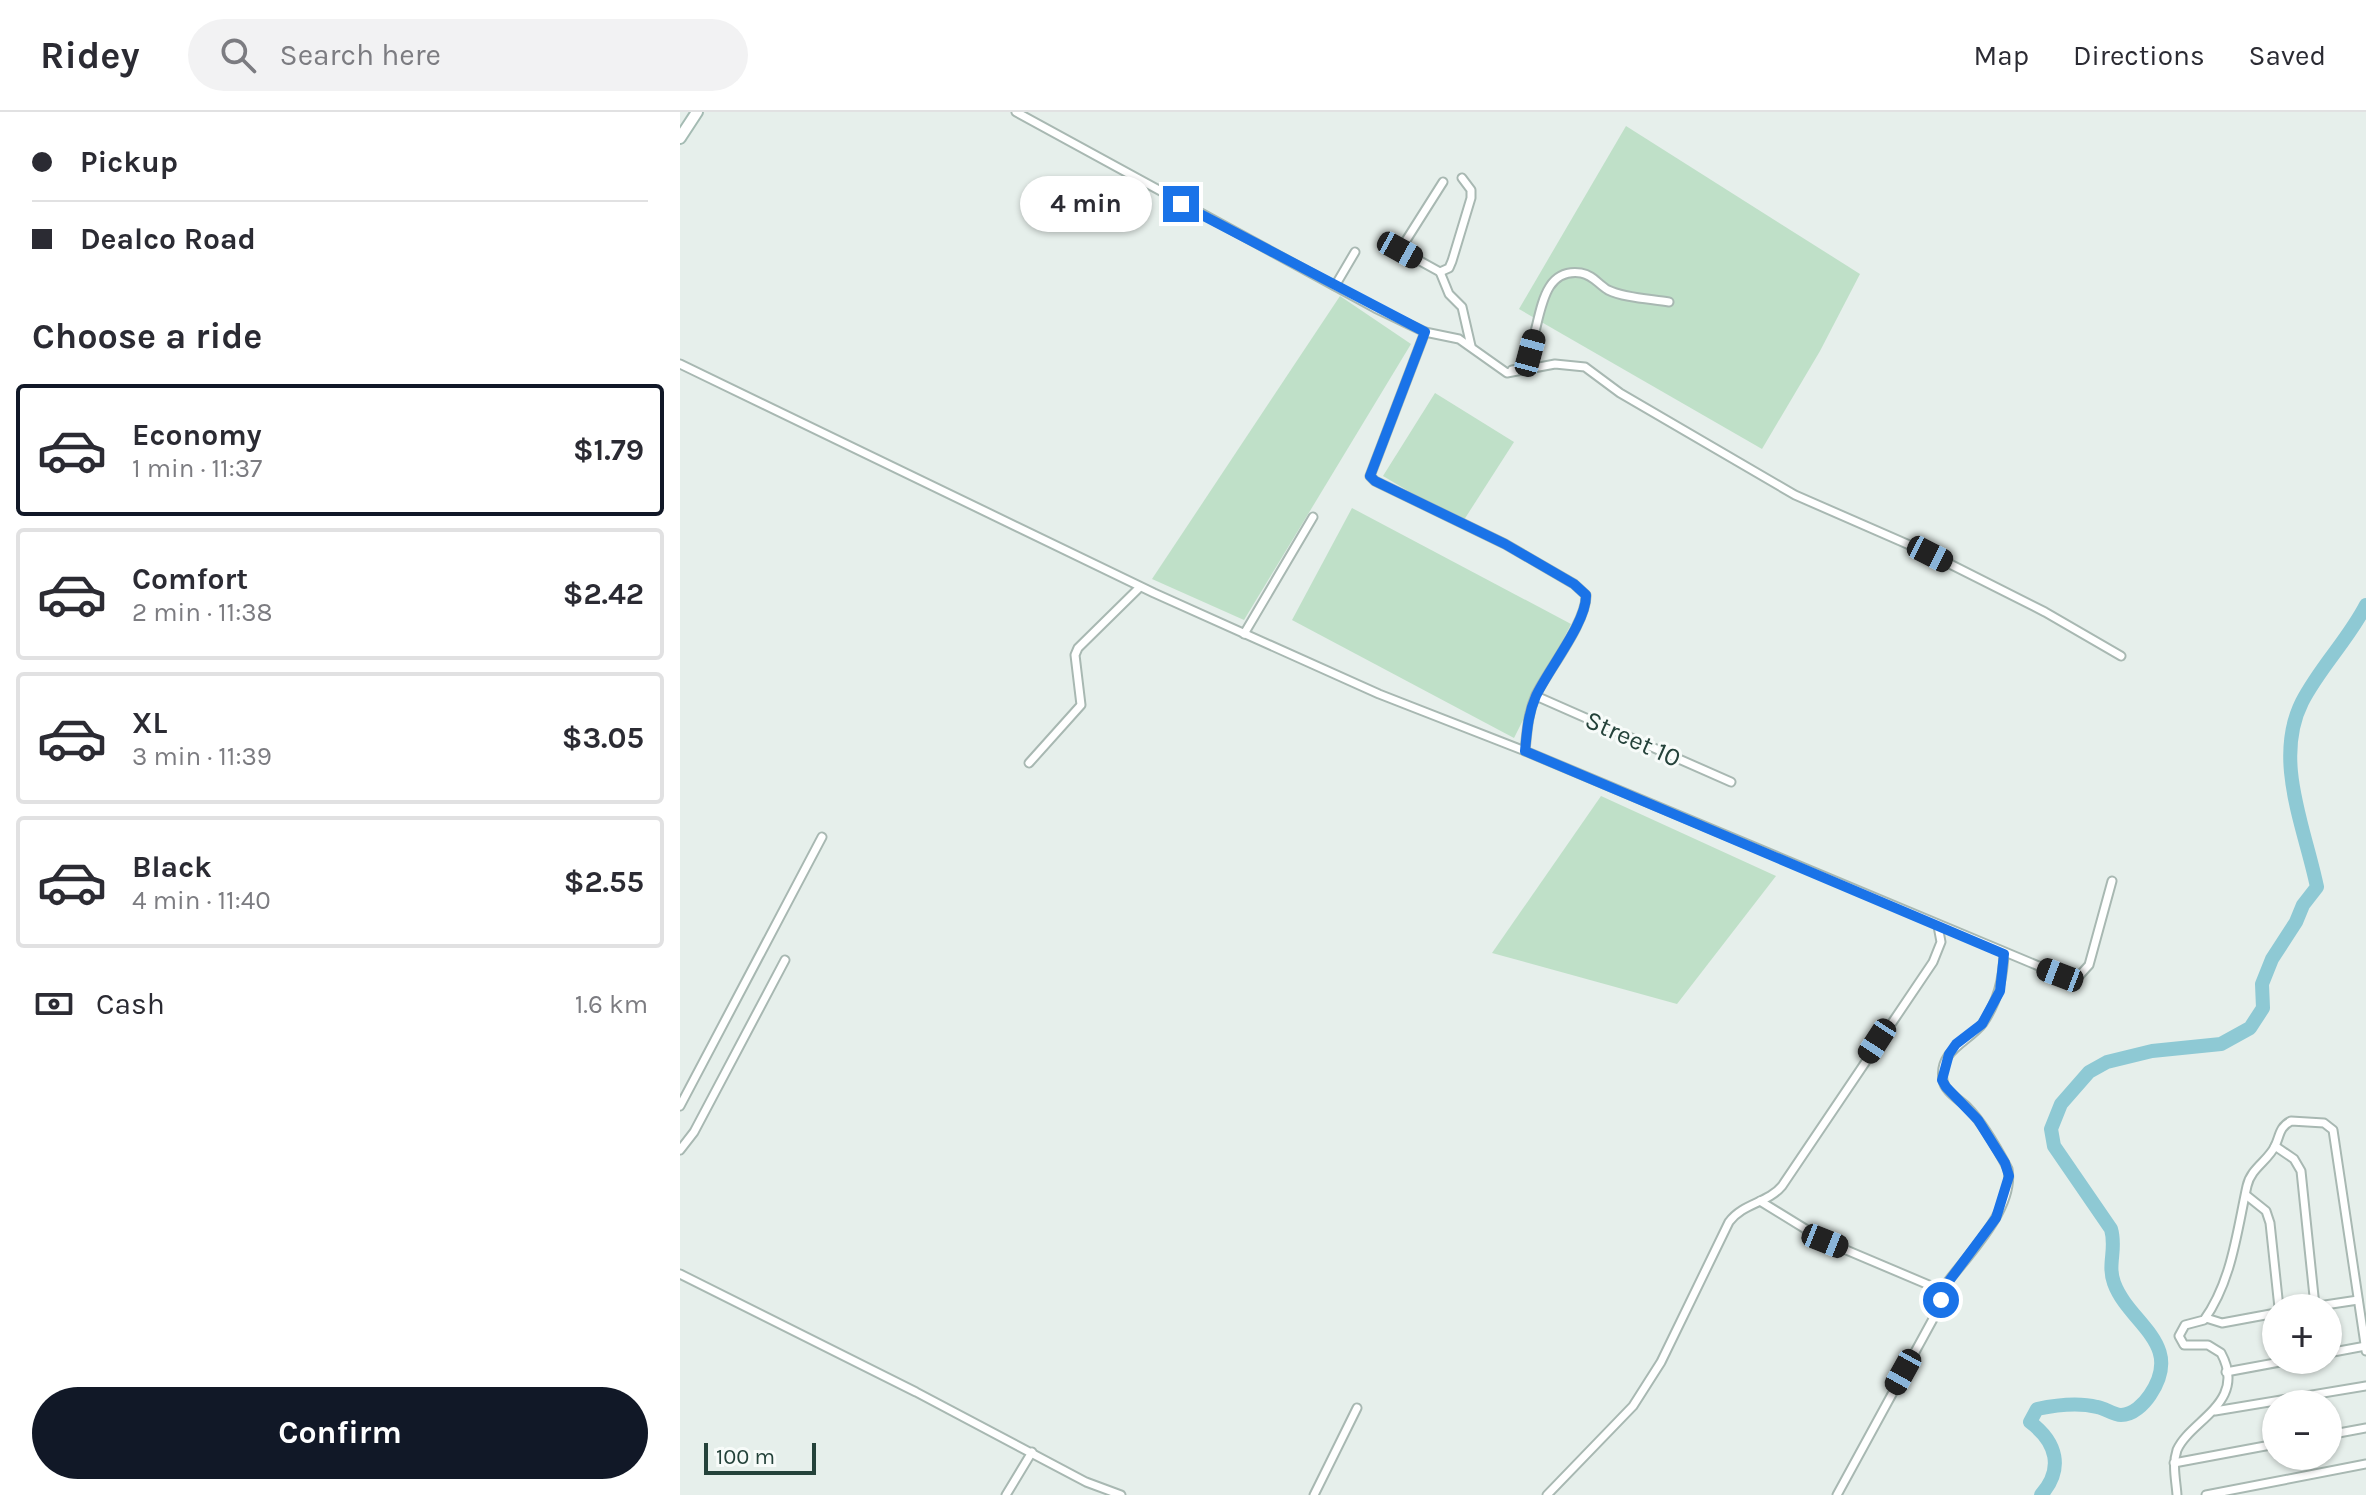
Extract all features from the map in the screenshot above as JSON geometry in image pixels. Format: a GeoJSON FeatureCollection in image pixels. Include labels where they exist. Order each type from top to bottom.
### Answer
{"type":"FeatureCollection","features":[{"type":"Feature","properties":{"kind":"street"},"geometry":{"type":"LineString","coordinates":[[680,138],[684,124],[697,112]]}},
{"type":"Feature","properties":{"kind":"street"},"geometry":{"type":"LineString","coordinates":[[1016,112],[1335,286],[1425,332],[1444,335],[1471,346],[1502,370],[1516,374],[1555,364],[1585,367],[1620,393],[1795,495],[1930,554],[2045,612],[2121,656]]}},
{"type":"Feature","properties":{"kind":"street"},"geometry":{"type":"LineString","coordinates":[[1440,272],[1449,268],[1452,261],[1471,198],[1471,190],[1462,178]]}},
{"type":"Feature","properties":{"kind":"street"},"geometry":{"type":"LineString","coordinates":[[1443,182],[1400,250],[1440,272],[1449,294],[1462,307],[1471,346]]}},
{"type":"Feature","properties":{"kind":"street"},"geometry":{"type":"LineString","coordinates":[[1335,286],[1355,252]]}},
{"type":"Feature","properties":{"kind":"street"},"geometry":{"type":"LineString","coordinates":[[1502,370],[1518,369],[1527,360],[1546,291],[1563,276],[1582,273],[1611,291],[1669,302]]}},
{"type":"Feature","properties":{"kind":"street"},"geometry":{"type":"LineString","coordinates":[[1425,332],[1370,472],[1375,481],[1505,544],[1584,591],[1585,608],[1536,696],[1528,721],[1525,751]]}},
{"type":"Feature","properties":{"kind":"street"},"geometry":{"type":"LineString","coordinates":[[680,364],[1140,587],[1379,694],[1525,751],[2060,975],[2079,976],[2089,965],[2112,881]]}},
{"type":"Feature","properties":{"kind":"street"},"geometry":{"type":"LineString","coordinates":[[1244,634],[1313,517]]}},
{"type":"Feature","properties":{"kind":"street"},"geometry":{"type":"LineString","coordinates":[[1029,763],[1081,705],[1075,655],[1078,648],[1140,587]]}},
{"type":"Feature","properties":{"kind":"street","name":"Street 10"},"geometry":{"type":"LineString","coordinates":[[1536,696],[1731,782]]}},
{"type":"Feature","properties":{"kind":"street"},"geometry":{"type":"LineString","coordinates":[[680,1106],[822,837]]}},
{"type":"Feature","properties":{"kind":"street"},"geometry":{"type":"LineString","coordinates":[[1547,1495],[1633,1406],[1661,1362],[1725,1228],[1738,1211],[1780,1189],[1933,962],[1941,942],[1938,926]]}},
{"type":"Feature","properties":{"kind":"street"},"geometry":{"type":"LineString","coordinates":[[1837,1495],[1939,1308],[1943,1291],[1996,1218],[2009,1176],[2005,1163],[1978,1120],[1942,1080],[1949,1054],[1956,1044],[1982,1024],[2000,991],[2004,954]]}},
{"type":"Feature","properties":{"kind":"street"},"geometry":{"type":"LineString","coordinates":[[680,1150],[694,1132],[785,960]]}},
{"type":"Feature","properties":{"kind":"street"},"geometry":{"type":"LineString","coordinates":[[2206,1318],[2229,1267],[2251,1176],[2275,1146],[2280,1130],[2291,1121],[2324,1123],[2333,1130],[2366,1348],[2342,1351]]}},
{"type":"Feature","properties":{"kind":"street"},"geometry":{"type":"LineString","coordinates":[[2275,1146],[2294,1159],[2301,1171],[2314,1294]]}},
{"type":"Feature","properties":{"kind":"street"},"geometry":{"type":"LineString","coordinates":[[2246,1195],[2266,1211],[2270,1223],[2277,1294]]}},
{"type":"Feature","properties":{"kind":"street"},"geometry":{"type":"LineString","coordinates":[[1760,1201],[1825,1241],[1943,1291]]}},
{"type":"Feature","properties":{"kind":"street"},"geometry":{"type":"LineString","coordinates":[[680,1274],[1086,1482],[1121,1495]]}},
{"type":"Feature","properties":{"kind":"street"},"geometry":{"type":"LineString","coordinates":[[2342,1302],[2358,1300]]}},
{"type":"Feature","properties":{"kind":"street"},"geometry":{"type":"LineString","coordinates":[[2177,1495],[2174,1463],[2184,1440],[2215,1411],[2225,1390],[2226,1372],[2225,1360],[2214,1348],[2201,1344],[2189,1347],[2180,1341],[2185,1325],[2206,1318],[2222,1323],[2262,1314]]}},
{"type":"Feature","properties":{"kind":"street"},"geometry":{"type":"LineString","coordinates":[[2226,1372],[2262,1365]]}},
{"type":"Feature","properties":{"kind":"street"},"geometry":{"type":"LineString","coordinates":[[2215,1411],[2366,1386]]}},
{"type":"Feature","properties":{"kind":"street"},"geometry":{"type":"LineString","coordinates":[[1314,1495],[1357,1408]]}},
{"type":"Feature","properties":{"kind":"street"},"geometry":{"type":"LineString","coordinates":[[2342,1432],[2366,1428]]}},
{"type":"Feature","properties":{"kind":"street"},"geometry":{"type":"LineString","coordinates":[[2174,1463],[2262,1447]]}},
{"type":"Feature","properties":{"kind":"street"},"geometry":{"type":"LineString","coordinates":[[1006,1495],[1032,1452]]}},
{"type":"Feature","properties":{"kind":"street"},"geometry":{"type":"LineString","coordinates":[[2206,1495],[2366,1464]]}},
{"type":"Feature","properties":{"kind":"green space"},"geometry":{"type":"Polygon","coordinates":[[[1626,126],[1860,274],[1820,351],[1762,449],[1519,309],[1626,126]]]}},
{"type":"Feature","properties":{"kind":"green space"},"geometry":{"type":"Polygon","coordinates":[[[1340,296],[1411,344],[1244,620],[1152,579],[1340,296]]]}},
{"type":"Feature","properties":{"kind":"green space"},"geometry":{"type":"Polygon","coordinates":[[[1435,393],[1514,442],[1462,523],[1383,476],[1435,393]]]}},
{"type":"Feature","properties":{"kind":"green space"},"geometry":{"type":"Polygon","coordinates":[[[1352,508],[1571,624],[1514,738],[1292,620],[1352,508]]]}},
{"type":"Feature","properties":{"kind":"green space"},"geometry":{"type":"Polygon","coordinates":[[[1601,796],[1776,876],[1677,1004],[1492,953],[1601,796]]]}},
{"type":"Feature","properties":{"kind":"waterway"},"geometry":{"type":"LineString","coordinates":[[2041,1495],[2055,1466],[2046,1438],[2030,1422],[2037,1409],[2082,1405],[2125,1415],[2150,1395],[2159,1377],[2161,1361],[2151,1335],[2121,1297],[2114,1283],[2111,1229],[2054,1146],[2051,1129],[2061,1104],[2089,1072],[2107,1062],[2152,1051],[2221,1044],[2250,1028],[2263,1008],[2262,984],[2272,959],[2317,887],[2294,794],[2290,747],[2294,724],[2309,689],[2366,605]]}},
{"type":"Feature","properties":{"kind":"route"},"geometry":{"type":"LineString","coordinates":[[1181,204],[1425,332],[1370,476],[1505,544],[1574,584],[1586,595],[1587,601],[1579,623],[1536,696],[1529,714],[1525,751],[2004,954],[2000,991],[1982,1024],[1956,1044],[1949,1054],[1942,1080],[1978,1120],[2005,1163],[2009,1176],[1996,1218],[1946,1285],[1941,1300]]}}]}
